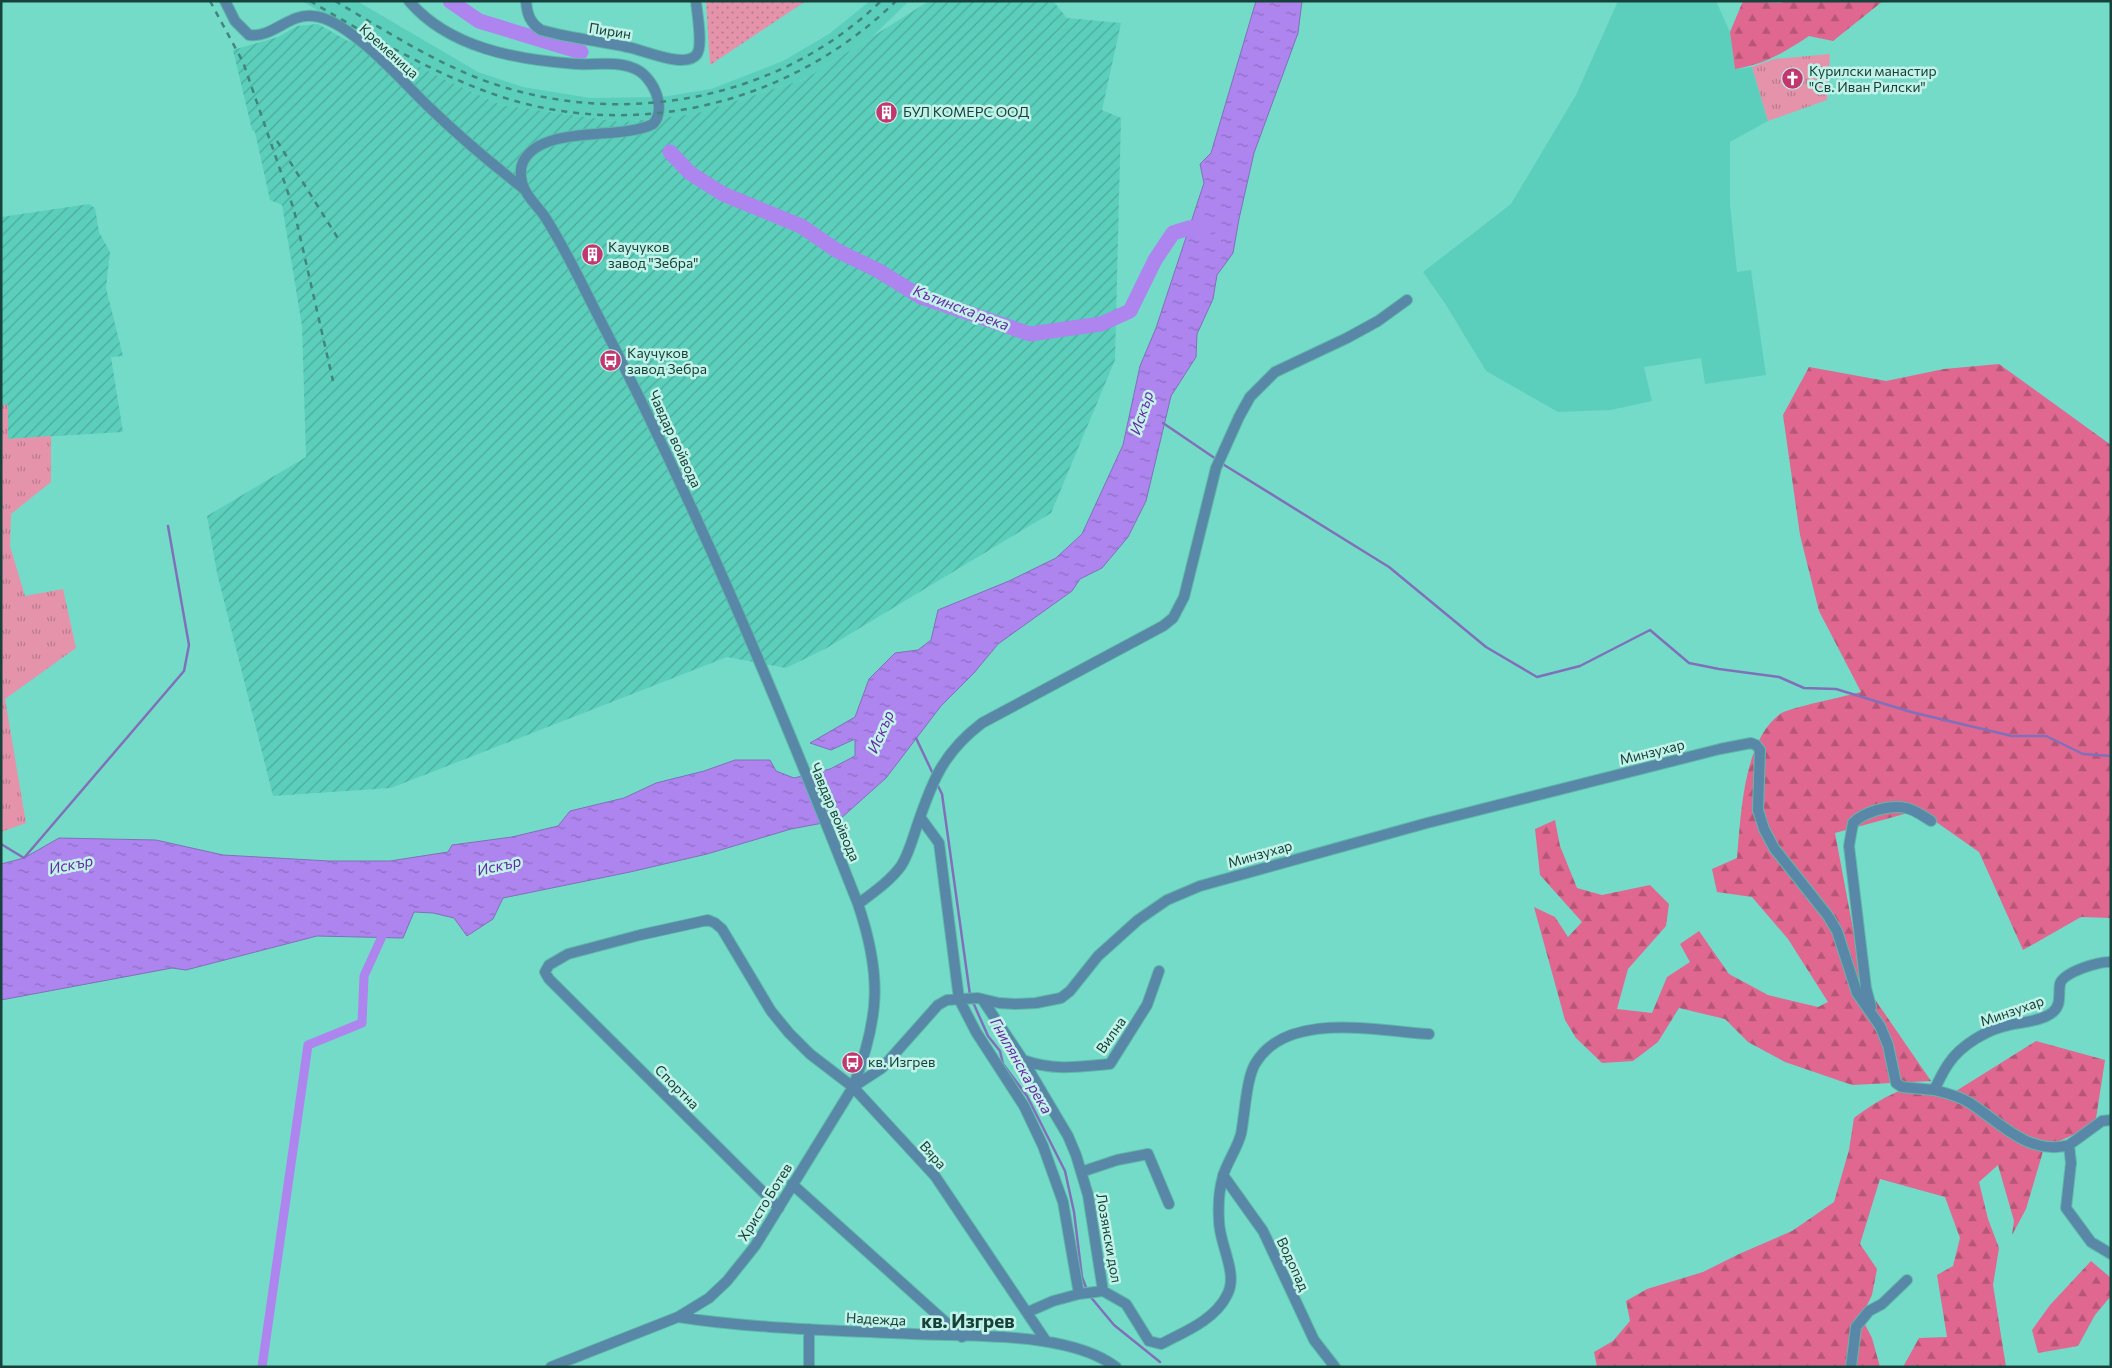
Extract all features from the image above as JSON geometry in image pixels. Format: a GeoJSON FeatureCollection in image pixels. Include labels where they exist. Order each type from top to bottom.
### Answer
{"type":"FeatureCollection","features":[{"type":"Feature","properties":{"kind":"street","name":"Кременица"},"geometry":{"type":"LineString","coordinates":[[225,1],[235,21],[249,35],[267,34],[300,16],[325,18],[340,27],[363,44],[430,109],[524,189]]}},
{"type":"Feature","properties":{"kind":"street"},"geometry":{"type":"LineString","coordinates":[[409,1],[431,24],[446,33],[474,45],[544,60],[626,65],[645,74],[651,82],[658,103],[659,114],[653,124],[635,129],[573,136],[541,145],[529,154],[522,163],[521,175],[524,189]]}},
{"type":"Feature","properties":{"kind":"street","name":"Пирин"},"geometry":{"type":"LineString","coordinates":[[526,1],[529,17],[533,25],[540,30],[565,37],[631,47],[655,55],[678,59],[694,58],[698,53],[700,45],[696,1]]}},
{"type":"Feature","properties":{"kind":"street","name":"Чавдар войвода"},"geometry":{"type":"LineString","coordinates":[[524,189],[544,217],[565,253],[644,404],[705,535],[858,904]]}},
{"type":"Feature","properties":{"kind":"street"},"geometry":{"type":"LineString","coordinates":[[853,1087],[871,1035],[876,988],[868,932],[858,904],[890,878],[902,864],[936,774],[946,756],[982,723],[1151,633],[1173,618],[1184,597],[1216,468],[1250,397],[1275,372],[1347,338],[1378,321],[1407,300]]}},
{"type":"Feature","properties":{"kind":"street","name":"Минзухар"},"geometry":{"type":"LineString","coordinates":[[962,999],[980,998],[1015,1004],[1061,998],[1070,991],[1098,956],[1138,920],[1166,900],[1200,886],[1427,823],[1720,749],[1751,744],[1756,745],[1760,750],[1758,810],[1764,830],[1774,848],[1828,916],[1836,931],[1857,993],[1872,1014],[1888,1045],[1896,1083],[1902,1087],[1934,1090],[1949,1061],[1982,1034],[2002,1026],[2043,1018],[2059,1005],[2060,983],[2065,978],[2095,964],[2111,962]]}},
{"type":"Feature","properties":{"kind":"street"},"geometry":{"type":"LineString","coordinates":[[1872,1014],[1866,988],[1849,846],[1853,823],[1863,816],[1894,807],[1906,808],[1931,821]]}},
{"type":"Feature","properties":{"kind":"street"},"geometry":{"type":"LineString","coordinates":[[920,817],[939,843],[962,999],[976,1032],[1024,1106],[1043,1146],[1062,1202],[1082,1294]]}},
{"type":"Feature","properties":{"kind":"street","name":"Вяра"},"geometry":{"type":"LineString","coordinates":[[555,986],[546,972],[548,965],[556,959],[597,946],[708,920],[716,923],[722,929],[771,1011],[810,1054],[853,1087],[935,1176],[1046,1341]]}},
{"type":"Feature","properties":{"kind":"street","name":"Вилна"},"geometry":{"type":"LineString","coordinates":[[1023,1060],[1055,1069],[1110,1064],[1147,1005],[1158,971]]}},
{"type":"Feature","properties":{"kind":"street","name":"Спортна"},"geometry":{"type":"LineString","coordinates":[[555,986],[779,1208]]}},
{"type":"Feature","properties":{"kind":"street","name":"Лозянски дол"},"geometry":{"type":"LineString","coordinates":[[980,998],[1023,1060],[1068,1136],[1081,1172],[1091,1215],[1099,1291],[1126,1304],[1149,1341],[1161,1344],[1197,1325],[1216,1310],[1228,1294],[1230,1273],[1218,1223],[1223,1175],[1240,1138],[1252,1073],[1256,1064],[1269,1047],[1291,1034],[1314,1028],[1429,1034]]}},
{"type":"Feature","properties":{"kind":"street","name":"Христо Ботев"},"geometry":{"type":"LineString","coordinates":[[551,1367],[678,1317],[709,1298],[727,1281],[755,1246],[853,1087],[882,1068],[938,1005],[947,1000],[962,999]]}},
{"type":"Feature","properties":{"kind":"street"},"geometry":{"type":"LineString","coordinates":[[1934,1090],[1953,1094],[1970,1102],[2023,1139],[2044,1148],[2057,1148],[2069,1145],[2102,1122],[2111,1120]]}},
{"type":"Feature","properties":{"kind":"street"},"geometry":{"type":"LineString","coordinates":[[2069,1145],[2071,1163],[2066,1208],[2091,1242],[2111,1254]]}},
{"type":"Feature","properties":{"kind":"street"},"geometry":{"type":"LineString","coordinates":[[1081,1172],[1116,1160],[1148,1154],[1151,1157],[1169,1204]]}},
{"type":"Feature","properties":{"kind":"street","name":"Водопад"},"geometry":{"type":"LineString","coordinates":[[1223,1175],[1263,1231],[1314,1340],[1335,1367]]}},
{"type":"Feature","properties":{"kind":"street"},"geometry":{"type":"LineString","coordinates":[[792,1184],[962,1336]]}},
{"type":"Feature","properties":{"kind":"street"},"geometry":{"type":"LineString","coordinates":[[1851,1367],[1856,1327],[1869,1311],[1882,1304],[1907,1280]]}},
{"type":"Feature","properties":{"kind":"street"},"geometry":{"type":"LineString","coordinates":[[1028,1312],[1053,1301],[1099,1291]]}},
{"type":"Feature","properties":{"kind":"street","name":"Надежда"},"geometry":{"type":"LineString","coordinates":[[678,1317],[711,1322],[809,1329],[1046,1341],[1097,1355],[1116,1367]]}},
{"type":"Feature","properties":{"kind":"street"},"geometry":{"type":"LineString","coordinates":[[809,1329],[809,1367]]}},
{"type":"Feature","properties":{"kind":"shaded area"},"geometry":{"type":"Polygon","coordinates":[[[302,1],[357,1],[478,72],[523,87],[590,98],[662,97],[711,89],[783,61],[829,34],[870,1],[909,1],[872,37],[805,79],[694,114],[622,122],[501,105],[448,81],[371,42],[302,1]]]}},
{"type":"Feature","properties":{"kind":"shaded area"},"geometry":{"type":"Polygon","coordinates":[[[929,1],[1053,1],[1067,18],[1121,23],[1102,110],[1121,118],[1115,360],[1051,513],[825,649],[786,668],[727,657],[391,788],[273,796],[217,573],[207,516],[306,457],[302,326],[282,205],[270,200],[255,132],[252,130],[233,50],[278,37],[297,26],[318,24],[348,41],[371,42],[448,81],[501,105],[622,122],[694,114],[805,79],[929,1]]]}},
{"type":"Feature","properties":{"kind":"shaded area"},"geometry":{"type":"Polygon","coordinates":[[[1618,1],[1716,1],[1730,32],[1735,69],[1752,67],[1768,121],[1730,142],[1730,204],[1737,272],[1751,270],[1766,375],[1705,384],[1701,358],[1644,367],[1652,401],[1611,410],[1558,412],[1486,371],[1446,305],[1423,272],[1511,204],[1576,95],[1618,1]]]}},
{"type":"Feature","properties":{"kind":"shaded area"},"geometry":{"type":"Polygon","coordinates":[[[89,204],[95,208],[99,232],[110,252],[106,288],[123,356],[111,357],[123,432],[8,439],[8,405],[1,405],[1,217],[89,204]]]}},
{"type":"Feature","properties":{"kind":"green space"},"geometry":{"type":"Polygon","coordinates":[[[706,1],[806,1],[710,65],[706,1]]]}},
{"type":"Feature","properties":{"kind":"green space"},"geometry":{"type":"Polygon","coordinates":[[[1743,1],[1781,3],[1782,1],[1883,1],[1833,41],[1809,36],[1774,57],[1735,69],[1730,32],[1743,1]]]}},
{"type":"Feature","properties":{"kind":"green space"},"geometry":{"type":"Polygon","coordinates":[[[1830,54],[1827,100],[1768,121],[1752,67],[1774,59],[1830,54]]]}},
{"type":"Feature","properties":{"kind":"green space"},"geometry":{"type":"Polygon","coordinates":[[[1999,364],[2111,445],[2111,918],[2081,917],[2023,950],[1979,852],[1919,810],[1835,833],[1860,966],[1874,998],[1931,1081],[1852,1085],[1785,1062],[1748,1042],[1725,1019],[1679,1008],[1658,1042],[1633,1061],[1602,1063],[1576,1038],[1565,1020],[1534,907],[1555,917],[1568,937],[1582,922],[1540,875],[1535,829],[1555,820],[1560,846],[1577,888],[1602,895],[1650,885],[1669,904],[1666,926],[1628,969],[1617,1009],[1652,1013],[1667,977],[1690,962],[1680,944],[1699,931],[1729,974],[1768,995],[1818,1007],[1828,1002],[1788,939],[1752,897],[1717,892],[1712,869],[1737,858],[1746,780],[1758,742],[1768,726],[1785,711],[1861,692],[1819,611],[1800,535],[1783,415],[1809,367],[1886,381],[1944,369],[1999,364]]]}},
{"type":"Feature","properties":{"kind":"green space"},"geometry":{"type":"Polygon","coordinates":[[[1,405],[8,405],[8,439],[51,436],[51,482],[11,514],[10,546],[25,596],[63,589],[76,648],[5,699],[26,823],[1,832],[1,405]]]}},
{"type":"Feature","properties":{"kind":"green space"},"geometry":{"type":"Polygon","coordinates":[[[2036,1041],[2105,1060],[2095,1125],[2044,1148],[2026,1209],[2012,1235],[2014,1221],[1998,1165],[1979,1182],[1988,1219],[1999,1248],[1993,1285],[2006,1367],[1903,1367],[1919,1338],[1947,1337],[1937,1275],[1953,1266],[1960,1238],[1945,1197],[1880,1179],[1860,1244],[1877,1269],[1872,1295],[1861,1317],[1872,1338],[1880,1367],[1597,1367],[1594,1352],[1613,1341],[1630,1321],[1626,1301],[1647,1289],[1703,1272],[1792,1231],[1834,1202],[1849,1150],[1854,1118],[1880,1100],[1909,1087],[1932,1084],[1956,1091],[2036,1041]]]}},
{"type":"Feature","properties":{"kind":"green space"},"geometry":{"type":"Polygon","coordinates":[[[2091,1261],[2111,1278],[2111,1296],[2095,1315],[2078,1346],[2038,1353],[2032,1330],[2050,1305],[2091,1261]]]}},
{"type":"Feature","properties":{"kind":"water","name":"Искър"},"geometry":{"type":"Polygon","coordinates":[[[1256,1],[1302,1],[1298,33],[1254,153],[1233,253],[1217,275],[1213,299],[1197,334],[1196,357],[1171,396],[1146,501],[1128,537],[1102,568],[1080,579],[1072,591],[998,644],[974,673],[941,706],[886,778],[839,820],[791,829],[707,854],[630,872],[503,898],[493,919],[467,936],[454,918],[433,913],[414,912],[403,938],[317,936],[186,970],[172,968],[1,1000],[1,864],[24,858],[59,838],[156,840],[223,855],[329,861],[390,861],[448,852],[452,845],[512,837],[558,826],[570,811],[624,798],[656,783],[704,771],[735,760],[770,760],[776,771],[794,778],[830,769],[855,756],[855,739],[831,750],[810,743],[855,717],[869,679],[895,653],[918,650],[931,640],[938,610],[1009,581],[1056,558],[1082,534],[1123,445],[1140,366],[1156,328],[1204,183],[1200,164],[1211,153],[1256,1]]]}},
{"type":"Feature","properties":{"kind":"waterway","name":"Кътинска река"},"geometry":{"type":"LineString","coordinates":[[450,1],[479,21],[581,52]]}},
{"type":"Feature","properties":{"kind":"waterway","name":"Кътинска река"},"geometry":{"type":"LineString","coordinates":[[670,152],[690,173],[723,194],[801,226],[836,250],[879,271],[921,297],[1030,334],[1101,324],[1130,311],[1155,260],[1173,233],[1189,228],[1208,226]]}},
{"type":"Feature","properties":{"kind":"waterway"},"geometry":{"type":"LineString","coordinates":[[1163,423],[1216,459]]}},
{"type":"Feature","properties":{"kind":"waterway"},"geometry":{"type":"LineString","coordinates":[[1221,463],[1389,567],[1486,647],[1537,677],[1580,666],[1650,630],[1689,663],[1779,677],[1804,688],[1836,689],[1911,712],[2012,736],[2046,736],[2083,754],[2111,756]]}},
{"type":"Feature","properties":{"kind":"waterway"},"geometry":{"type":"LineString","coordinates":[[1,844],[24,858],[184,671],[189,645],[168,526]]}},
{"type":"Feature","properties":{"kind":"waterway","name":"Гнилянска река"},"geometry":{"type":"LineString","coordinates":[[916,738],[934,776]]}},
{"type":"Feature","properties":{"kind":"waterway","name":"Гнилянска река"},"geometry":{"type":"LineString","coordinates":[[937,784],[942,794],[970,995]]}},
{"type":"Feature","properties":{"kind":"waterway"},"geometry":{"type":"LineString","coordinates":[[262,1367],[308,1045],[362,1023],[364,976],[385,930]]}},
{"type":"Feature","properties":{"kind":"waterway","name":"Гнилянска река"},"geometry":{"type":"LineString","coordinates":[[972,1000],[988,1036],[1000,1051],[1003,1064],[1027,1096],[1065,1171],[1074,1212],[1082,1277],[1087,1290]]}},
{"type":"Feature","properties":{"kind":"waterway","name":"Гнилянска река"},"geometry":{"type":"LineString","coordinates":[[1089,1295],[1114,1325],[1160,1362]]}},
{"type":"Feature","properties":{"kind":"railway"},"geometry":{"type":"LineString","coordinates":[[210,1],[243,62],[294,210],[333,381]]}},
{"type":"Feature","properties":{"kind":"railway"},"geometry":{"type":"LineString","coordinates":[[310,1],[401,52],[472,86],[496,95],[549,109],[603,115],[657,113],[710,104],[761,88],[809,65],[855,36],[896,1]]}},
{"type":"Feature","properties":{"kind":"railway"},"geometry":{"type":"LineString","coordinates":[[335,1],[421,51],[475,77],[527,93],[581,102],[635,104],[689,98],[742,85],[792,64],[839,36],[881,1]]}},
{"type":"Feature","properties":{"kind":"railway"},"geometry":{"type":"LineString","coordinates":[[277,141],[339,240]]}},
{"type":"Feature","properties":{"kind":"place","name":"Курилски манастир \"Св. Иван Рилски\""},"geometry":{"type":"Point","coordinates":[1793,79]}},
{"type":"Feature","properties":{"kind":"place","name":"БУЛ КОМЕРС ООД"},"geometry":{"type":"Point","coordinates":[887,112]}},
{"type":"Feature","properties":{"kind":"place","name":"Каучуков завод \"Зебра\""},"geometry":{"type":"Point","coordinates":[592,255]}},
{"type":"Feature","properties":{"kind":"place","name":"Каучуков завод Зебра"},"geometry":{"type":"Point","coordinates":[611,361]}},
{"type":"Feature","properties":{"kind":"place","name":"кв. Изгрев"},"geometry":{"type":"Point","coordinates":[852,1062]}},
{"type":"Feature","properties":{"kind":"district","name":"кв. Изгрев"},"geometry":{"type":"Point","coordinates":[968,1321]}}]}
